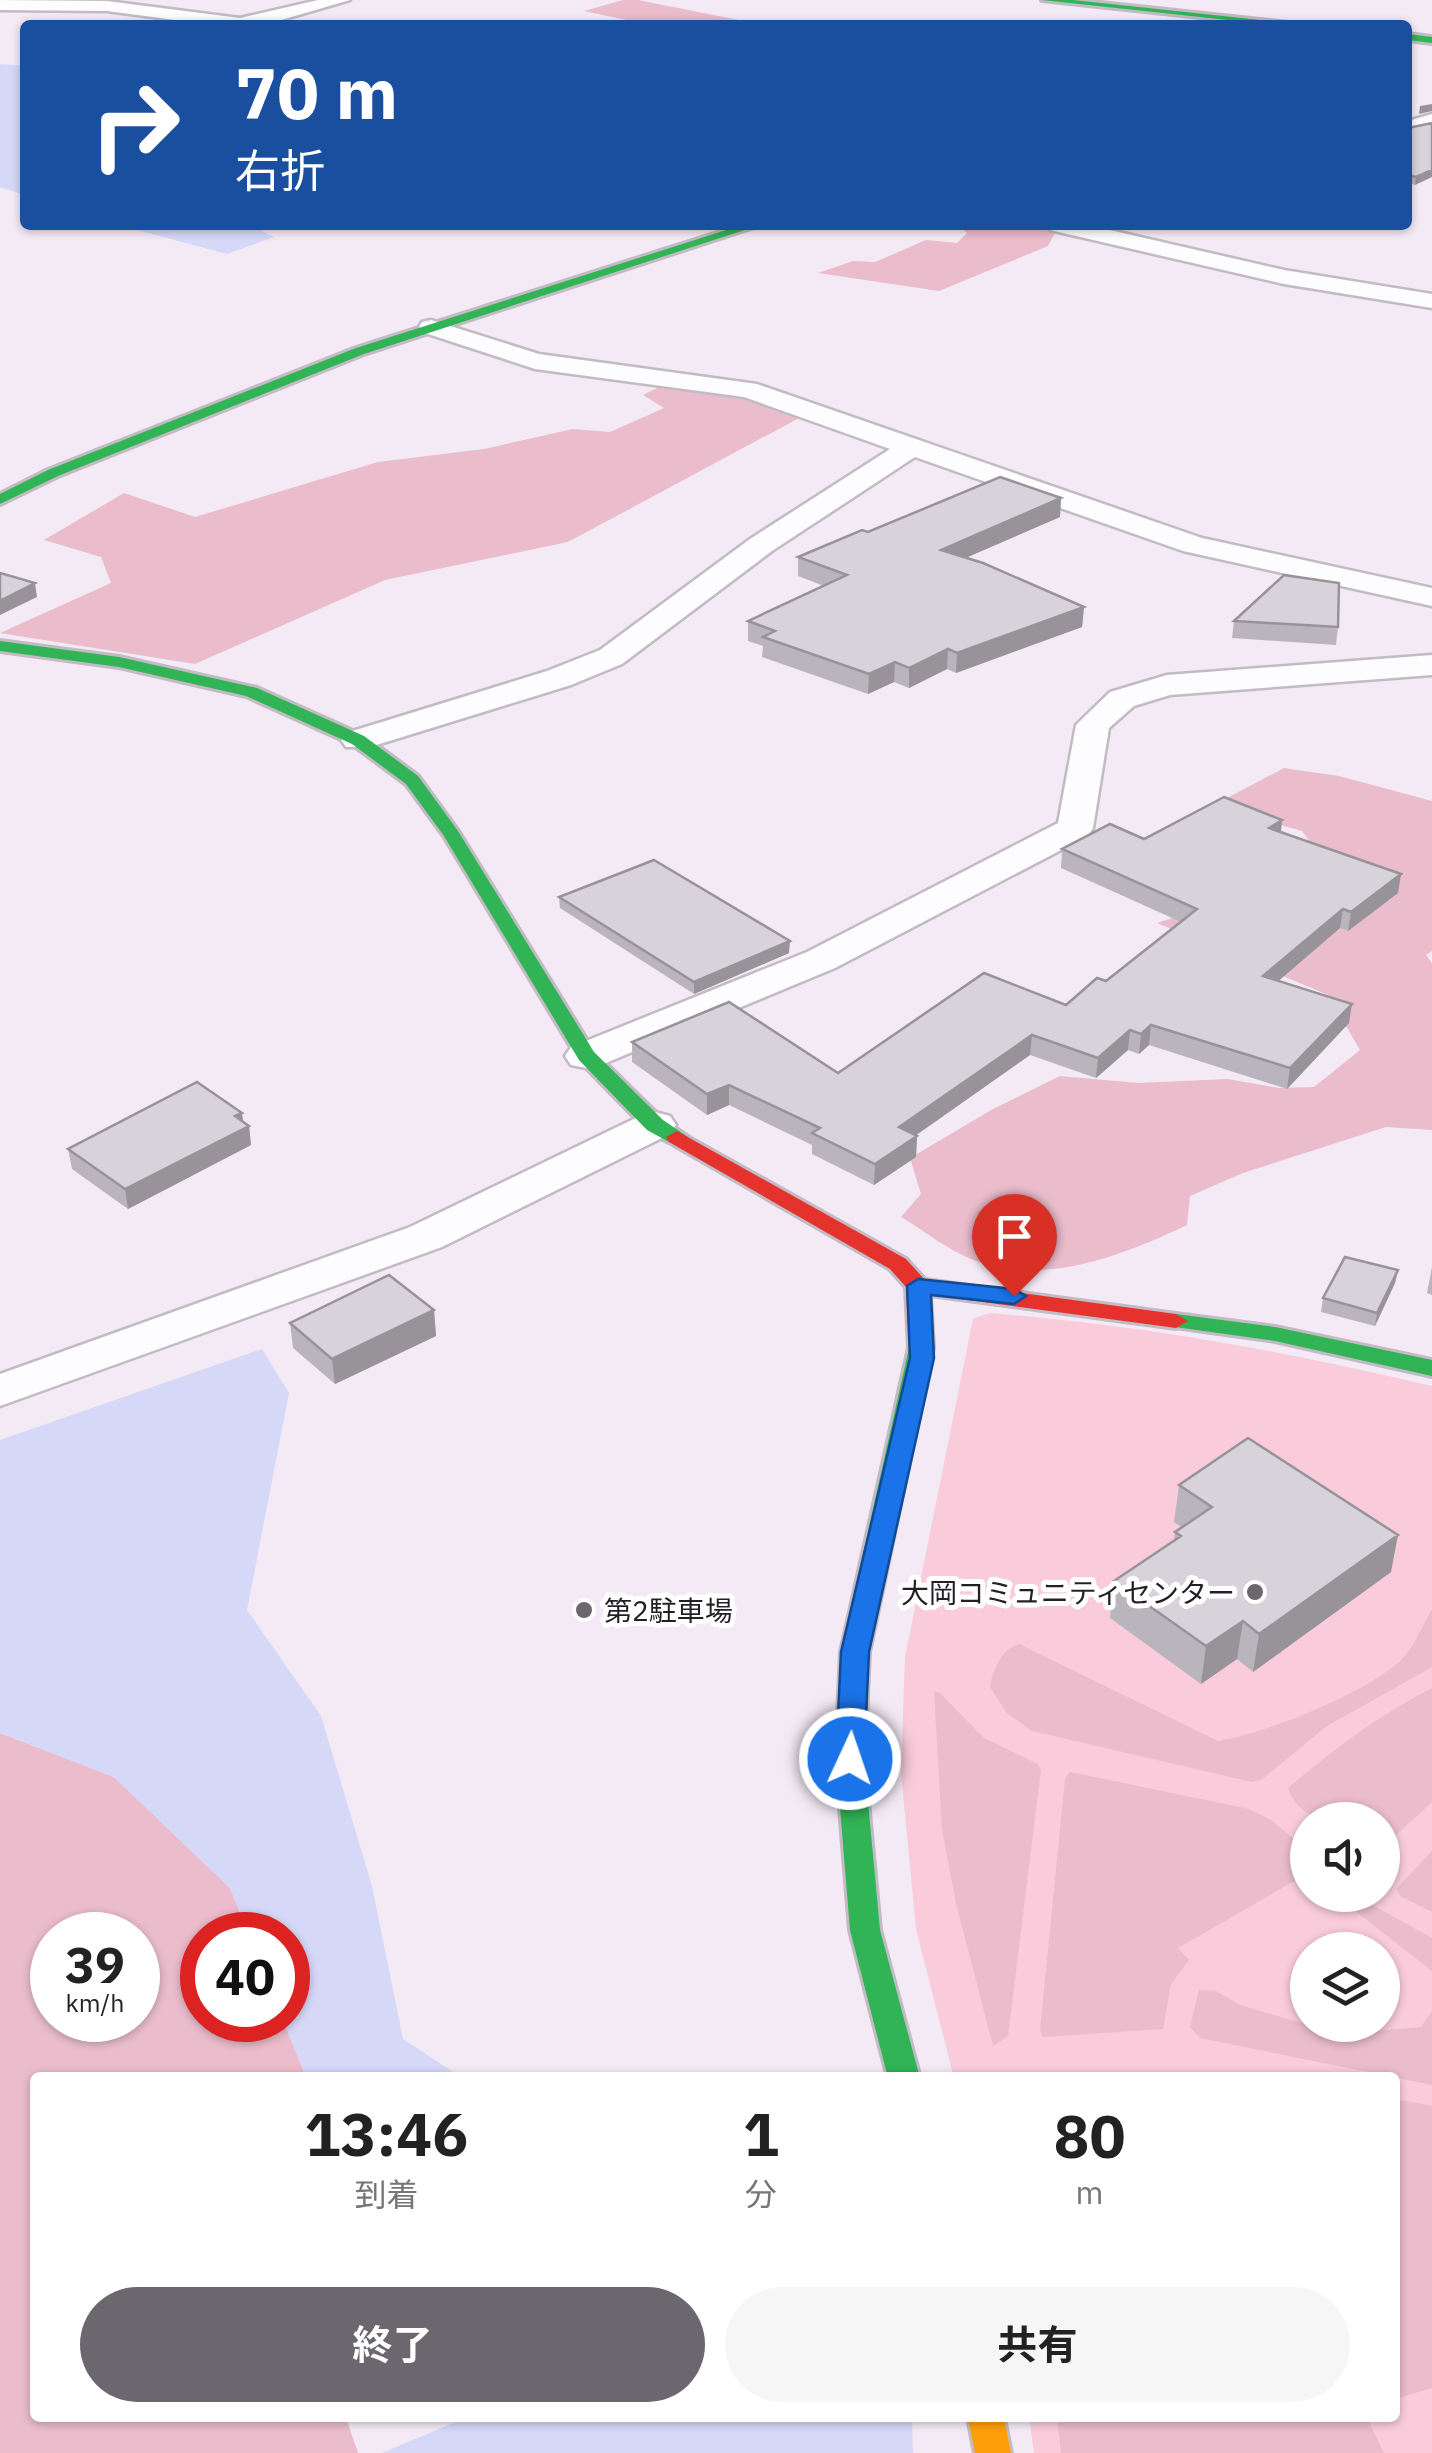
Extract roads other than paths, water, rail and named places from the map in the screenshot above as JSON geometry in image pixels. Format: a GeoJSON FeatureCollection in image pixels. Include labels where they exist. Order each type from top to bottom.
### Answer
{"type":"FeatureCollection","features":[{"type":"Feature","properties":{"kind":"street"},"geometry":{"type":"LineString","coordinates":[[265,20],[341,0]]}},
{"type":"Feature","properties":{"kind":"street"},"geometry":{"type":"LineString","coordinates":[[1046,0],[1251,20]]}},
{"type":"Feature","properties":{"kind":"street"},"geometry":{"type":"LineString","coordinates":[[0,5],[108,6],[218,20]]}},
{"type":"Feature","properties":{"kind":"street"},"geometry":{"type":"LineString","coordinates":[[0,500],[53,473],[360,351],[738,230]]}},
{"type":"Feature","properties":{"kind":"street"},"geometry":{"type":"LineString","coordinates":[[1080,230],[1284,276],[1432,301]]}},
{"type":"Feature","properties":{"kind":"street"},"geometry":{"type":"LineString","coordinates":[[431,327],[534,361],[748,390],[1221,553],[1432,597]]}},
{"type":"Feature","properties":{"kind":"street"},"geometry":{"type":"LineString","coordinates":[[358,740],[560,678],[610,657],[760,546],[915,445]]}},
{"type":"Feature","properties":{"kind":"street"},"geometry":{"type":"LineString","coordinates":[[0,646],[119,662],[251,692],[358,740],[412,780],[452,835],[586,1056],[654,1125],[898,1264],[918,1286],[922,1358],[855,1652],[850,1759],[865,1930],[902,2072]]}},
{"type":"Feature","properties":{"kind":"street"},"geometry":{"type":"LineString","coordinates":[[586,1056],[820,960],[1076,828],[1093,725],[1122,699],[1166,686],[1432,665]]}},
{"type":"Feature","properties":{"kind":"street"},"geometry":{"type":"LineString","coordinates":[[0,1391],[426,1237],[654,1125]]}},
{"type":"Feature","properties":{"kind":"street"},"geometry":{"type":"LineString","coordinates":[[918,1286],[1275,1334],[1432,1368]]}},
{"type":"Feature","properties":{"kind":"street"},"geometry":{"type":"LineString","coordinates":[[987,2422],[993,2453]]}},
{"type":"Feature","properties":{"kind":"water"},"geometry":{"type":"Polygon","coordinates":[[[0,64],[20,66],[20,193],[0,187],[0,64]]]}},
{"type":"Feature","properties":{"kind":"water"},"geometry":{"type":"Polygon","coordinates":[[[137,230],[264,230],[274,237],[227,254],[137,230]]]}},
{"type":"Feature","properties":{"kind":"water"},"geometry":{"type":"Polygon","coordinates":[[[262,1349],[289,1393],[247,1610],[321,1716],[372,1886],[403,2039],[453,2072],[304,2072],[292,2042],[310,2042],[310,1912],[240,1912],[230,1888],[114,1777],[0,1733],[0,1440],[262,1349]]]}},
{"type":"Feature","properties":{"kind":"water"},"geometry":{"type":"Polygon","coordinates":[[[456,2422],[912,2422],[913,2453],[382,2453],[456,2422]]]}},
{"type":"Feature","properties":{"kind":"place","name":"大岡コミュニティセンター"},"geometry":{"type":"Point","coordinates":[1255,1592]}},
{"type":"Feature","properties":{"kind":"place","name":"第2駐車場"},"geometry":{"type":"Point","coordinates":[584,1610]}}]}
